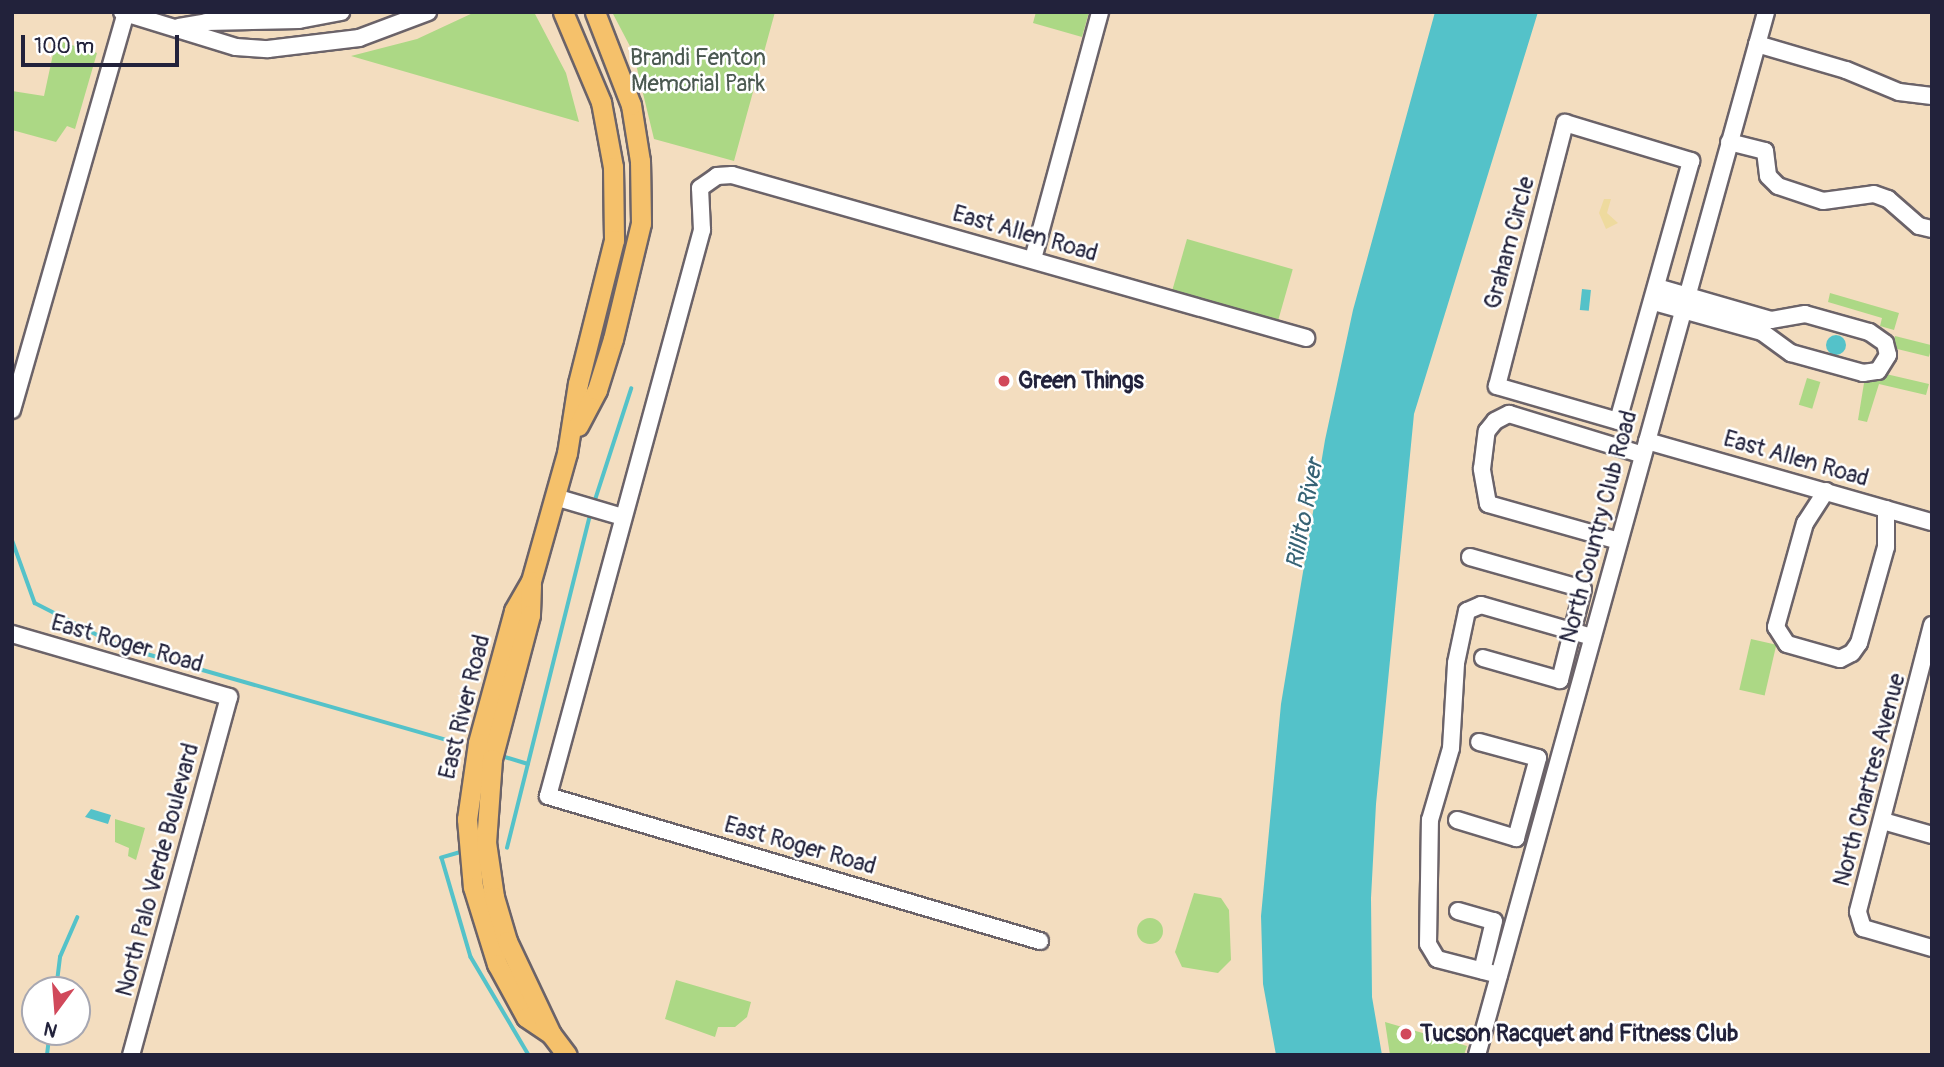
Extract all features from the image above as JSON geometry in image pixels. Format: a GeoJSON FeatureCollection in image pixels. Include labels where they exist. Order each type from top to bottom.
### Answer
{"type":"FeatureCollection","features":[{"type":"Feature","properties":{"kind":"main road","name":"East River Road"},"geometry":{"type":"LineString","coordinates":[[572,436],[597,390],[631,279],[641,223],[639,152],[631,105],[595,12]]}},
{"type":"Feature","properties":{"kind":"main road","name":"East River Road"},"geometry":{"type":"LineString","coordinates":[[562,14],[601,102],[615,207],[608,276],[579,383],[572,436],[531,581],[514,611],[478,743],[469,794],[468,841],[478,911],[496,964],[526,1017],[551,1034],[567,1055]]}},
{"type":"Feature","properties":{"kind":"street"},"geometry":{"type":"LineString","coordinates":[[179,27],[206,22],[299,20],[341,12]]}},
{"type":"Feature","properties":{"kind":"street"},"geometry":{"type":"LineString","coordinates":[[12,410],[124,13],[179,27],[236,47],[268,49],[359,38],[428,12]]}},
{"type":"Feature","properties":{"kind":"street"},"geometry":{"type":"LineString","coordinates":[[1033,259],[1100,12]]}},
{"type":"Feature","properties":{"kind":"street","name":"North Country Club Road"},"geometry":{"type":"LineString","coordinates":[[1477,1055],[1766,12]]}},
{"type":"Feature","properties":{"kind":"street"},"geometry":{"type":"LineString","coordinates":[[1757,44],[1846,70],[1899,92],[1932,96]]}},
{"type":"Feature","properties":{"kind":"street","name":"Graham Circle"},"geometry":{"type":"LineString","coordinates":[[1565,123],[1691,160],[1655,294],[1618,421],[1497,386],[1565,123]]}},
{"type":"Feature","properties":{"kind":"street"},"geometry":{"type":"LineString","coordinates":[[1730,142],[1765,151],[1768,176],[1778,186],[1823,201],[1874,194],[1888,199],[1919,226],[1932,229]]}},
{"type":"Feature","properties":{"kind":"street","name":"East Allen Road"},"geometry":{"type":"LineString","coordinates":[[623,517],[702,230],[700,188],[717,176],[732,175],[1306,338]]}},
{"type":"Feature","properties":{"kind":"street"},"geometry":{"type":"LineString","coordinates":[[1655,294],[1762,332],[1791,353],[1863,373],[1878,371],[1888,355],[1885,343],[1869,332],[1805,314],[1771,320],[1685,303]]}},
{"type":"Feature","properties":{"kind":"street","name":"East Allen Road"},"geometry":{"type":"LineString","coordinates":[[1619,541],[1488,504],[1482,469],[1487,431],[1495,421],[1509,414],[1826,491],[1932,522]]}},
{"type":"Feature","properties":{"kind":"street"},"geometry":{"type":"LineString","coordinates":[[1826,491],[1805,523],[1776,627],[1787,644],[1840,659],[1852,653],[1859,643],[1886,547],[1886,509]]}},
{"type":"Feature","properties":{"kind":"street"},"geometry":{"type":"LineString","coordinates":[[555,497],[623,517]]}},
{"type":"Feature","properties":{"kind":"street","name":"East Roger Road"},"geometry":{"type":"LineString","coordinates":[[623,517],[548,796],[1040,941]]}},
{"type":"Feature","properties":{"kind":"street"},"geometry":{"type":"LineString","coordinates":[[1470,557],[1583,589],[1560,680],[1483,658]]}},
{"type":"Feature","properties":{"kind":"street"},"geometry":{"type":"LineString","coordinates":[[1499,975],[1437,959],[1428,944],[1431,812],[1451,748],[1460,637],[1467,611],[1481,606],[1592,637]]}},
{"type":"Feature","properties":{"kind":"street","name":"North Chartres Avenue"},"geometry":{"type":"LineString","coordinates":[[1932,625],[1931,642],[1858,912],[1863,928],[1932,948]]}},
{"type":"Feature","properties":{"kind":"street","name":"East Roger Road"},"geometry":{"type":"LineString","coordinates":[[12,634],[229,697]]}},
{"type":"Feature","properties":{"kind":"street","name":"North Palo Verde Boulevard"},"geometry":{"type":"LineString","coordinates":[[131,1055],[229,697]]}},
{"type":"Feature","properties":{"kind":"street"},"geometry":{"type":"LineString","coordinates":[[1457,821],[1516,838],[1527,801],[1538,758],[1479,742]]}},
{"type":"Feature","properties":{"kind":"street"},"geometry":{"type":"LineString","coordinates":[[1527,801],[1545,808]]}},
{"type":"Feature","properties":{"kind":"street"},"geometry":{"type":"LineString","coordinates":[[1883,821],[1932,835]]}},
{"type":"Feature","properties":{"kind":"street"},"geometry":{"type":"LineString","coordinates":[[1458,911],[1494,921],[1482,971]]}},
{"type":"Feature","properties":{"kind":"green space","name":"Brandi Fenton Memorial Park"},"geometry":{"type":"Polygon","coordinates":[[[475,12],[534,12],[566,73],[579,122],[351,56],[417,39],[475,12]]]}},
{"type":"Feature","properties":{"kind":"green space","name":"Brandi Fenton Memorial Park"},"geometry":{"type":"Polygon","coordinates":[[[612,12],[775,12],[734,161],[654,139],[633,52],[612,12]]]}},
{"type":"Feature","properties":{"kind":"green space"},"geometry":{"type":"Polygon","coordinates":[[[1036,12],[1089,12],[1082,37],[1033,23],[1036,12]]]}},
{"type":"Feature","properties":{"kind":"green space"},"geometry":{"type":"Polygon","coordinates":[[[56,40],[97,53],[75,129],[67,126],[56,142],[12,130],[12,91],[44,96],[56,40]]]}},
{"type":"Feature","properties":{"kind":"green space"},"geometry":{"type":"Polygon","coordinates":[[[1187,239],[1293,269],[1277,323],[1172,293],[1187,239]]]}},
{"type":"Feature","properties":{"kind":"green space"},"geometry":{"type":"Polygon","coordinates":[[[1830,293],[1899,313],[1894,330],[1880,326],[1882,318],[1828,302],[1830,293]]]}},
{"type":"Feature","properties":{"kind":"green space"},"geometry":{"type":"Polygon","coordinates":[[[1895,336],[1932,345],[1929,357],[1892,348],[1895,336]]]}},
{"type":"Feature","properties":{"kind":"green space"},"geometry":{"type":"Polygon","coordinates":[[[1886,374],[1929,384],[1926,395],[1879,384],[1867,422],[1858,420],[1864,383],[1886,374]]]}},
{"type":"Feature","properties":{"kind":"green space"},"geometry":{"type":"Polygon","coordinates":[[[1807,378],[1820,382],[1812,409],[1799,405],[1807,378]]]}},
{"type":"Feature","properties":{"kind":"green space"},"geometry":{"type":"Polygon","coordinates":[[[1751,639],[1776,645],[1765,696],[1739,690],[1751,639]]]}},
{"type":"Feature","properties":{"kind":"green space"},"geometry":{"type":"Polygon","coordinates":[[[115,819],[145,828],[136,860],[128,856],[129,848],[115,842],[115,819]]]}},
{"type":"Feature","properties":{"kind":"green space"},"geometry":{"type":"Polygon","coordinates":[[[1194,893],[1221,898],[1229,910],[1231,960],[1218,973],[1182,967],[1175,952],[1194,893]]]}},
{"type":"Feature","properties":{"kind":"green space"},"geometry":{"type":"Polygon","coordinates":[[[1150,918],[1159,922],[1163,931],[1159,940],[1150,944],[1141,940],[1137,931],[1141,922],[1150,918]]]}},
{"type":"Feature","properties":{"kind":"green space"},"geometry":{"type":"Polygon","coordinates":[[[676,980],[751,1002],[747,1017],[735,1027],[718,1027],[715,1037],[665,1019],[676,980]]]}},
{"type":"Feature","properties":{"kind":"green space","name":"Tucson Racquet and Fitness Club"},"geometry":{"type":"Polygon","coordinates":[[[1385,1022],[1467,1046],[1464,1055],[1390,1055],[1385,1022]]]}},
{"type":"Feature","properties":{"kind":"sand"},"geometry":{"type":"Polygon","coordinates":[[[1604,199],[1611,199],[1607,213],[1618,223],[1606,229],[1599,213],[1604,199]]]}},
{"type":"Feature","properties":{"kind":"water"},"geometry":{"type":"Polygon","coordinates":[[[1435,12],[1538,12],[1414,414],[1376,804],[1371,898],[1372,997],[1382,1055],[1276,1055],[1263,984],[1261,916],[1281,704],[1325,440],[1353,310],[1435,12]]]}},
{"type":"Feature","properties":{"kind":"water"},"geometry":{"type":"Polygon","coordinates":[[[1582,289],[1591,290],[1589,311],[1580,310],[1582,289]]]}},
{"type":"Feature","properties":{"kind":"water"},"geometry":{"type":"Polygon","coordinates":[[[1832,335],[1840,335],[1846,345],[1840,355],[1832,355],[1826,349],[1826,341],[1832,335]]]}},
{"type":"Feature","properties":{"kind":"water"},"geometry":{"type":"Polygon","coordinates":[[[91,809],[111,815],[108,824],[85,817],[91,809]]]}},
{"type":"Feature","properties":{"kind":"waterway"},"geometry":{"type":"LineString","coordinates":[[595,500],[631,389]]}},
{"type":"Feature","properties":{"kind":"waterway"},"geometry":{"type":"LineString","coordinates":[[507,848],[590,516]]}},
{"type":"Feature","properties":{"kind":"waterway"},"geometry":{"type":"LineString","coordinates":[[12,539],[35,603],[119,646],[458,743]]}},
{"type":"Feature","properties":{"kind":"waterway"},"geometry":{"type":"LineString","coordinates":[[502,756],[528,764]]}},
{"type":"Feature","properties":{"kind":"waterway"},"geometry":{"type":"LineString","coordinates":[[459,853],[442,858],[471,957],[529,1055]]}},
{"type":"Feature","properties":{"kind":"waterway"},"geometry":{"type":"LineString","coordinates":[[58,976],[60,957],[77,918]]}},
{"type":"Feature","properties":{"kind":"waterway"},"geometry":{"type":"LineString","coordinates":[[47,1055],[48,1046]]}},
{"type":"Feature","properties":{"kind":"place","name":"Green Things"},"geometry":{"type":"Point","coordinates":[1004,381]}},
{"type":"Feature","properties":{"kind":"place","name":"Tucson Racquet and Fitness Club"},"geometry":{"type":"Point","coordinates":[1406,1034]}},
{"type":"Feature","properties":{"kind":"water label","name":"Rillito River"},"geometry":{"type":"Point","coordinates":[1305,514]}}]}
